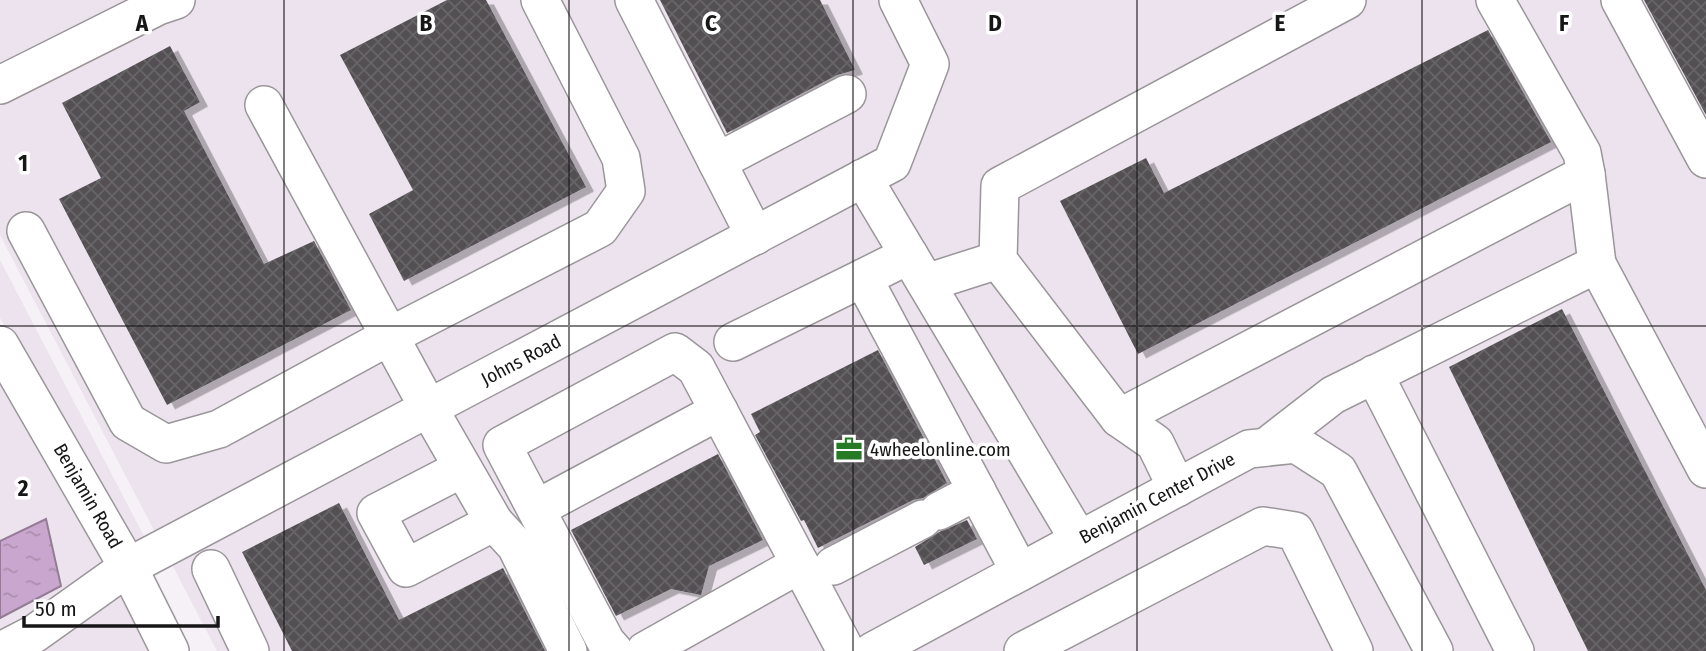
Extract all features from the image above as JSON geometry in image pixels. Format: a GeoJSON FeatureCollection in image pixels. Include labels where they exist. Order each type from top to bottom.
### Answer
{"type":"FeatureCollection","features":[{"type":"Feature","properties":{"kind":"street"},"geometry":{"type":"LineString","coordinates":[[0,85],[158,6],[176,0]]}},
{"type":"Feature","properties":{"kind":"street"},"geometry":{"type":"LineString","coordinates":[[26,231],[128,422],[166,444],[219,429],[390,336],[600,228],[625,191],[621,158],[540,0]]}},
{"type":"Feature","properties":{"kind":"street"},"geometry":{"type":"LineString","coordinates":[[634,0],[755,236]]}},
{"type":"Feature","properties":{"kind":"street","name":"Johns Road"},"geometry":{"type":"LineString","coordinates":[[14,648],[128,567],[892,163],[930,64],[898,0]]}},
{"type":"Feature","properties":{"kind":"street"},"geometry":{"type":"LineString","coordinates":[[1177,488],[1155,443],[1119,418],[998,260],[1000,186],[1347,0]]}},
{"type":"Feature","properties":{"kind":"street"},"geometry":{"type":"LineString","coordinates":[[1494,0],[1582,153],[1597,264],[1706,469]]}},
{"type":"Feature","properties":{"kind":"street"},"geometry":{"type":"LineString","coordinates":[[1620,0],[1706,159]]}},
{"type":"Feature","properties":{"kind":"street"},"geometry":{"type":"LineString","coordinates":[[717,162],[847,94]]}},
{"type":"Feature","properties":{"kind":"street"},"geometry":{"type":"LineString","coordinates":[[264,105],[429,409],[494,522],[516,545],[568,651]]}},
{"type":"Feature","properties":{"kind":"street"},"geometry":{"type":"LineString","coordinates":[[1119,418],[1586,174]]}},
{"type":"Feature","properties":{"kind":"street"},"geometry":{"type":"LineString","coordinates":[[863,178],[1079,540]]}},
{"type":"Feature","properties":{"kind":"street"},"geometry":{"type":"LineString","coordinates":[[733,342],[863,278],[998,260]]}},
{"type":"Feature","properties":{"kind":"street"},"geometry":{"type":"LineString","coordinates":[[1266,447],[1333,395],[1597,264]]}},
{"type":"Feature","properties":{"kind":"street"},"geometry":{"type":"LineString","coordinates":[[863,278],[1020,572]]}},
{"type":"Feature","properties":{"kind":"street","name":"Benjamin Road"},"geometry":{"type":"LineString","coordinates":[[0,345],[128,567],[170,651]]}},
{"type":"Feature","properties":{"kind":"street"},"geometry":{"type":"LineString","coordinates":[[614,651],[606,642],[502,445],[675,352],[696,368],[719,411],[817,565],[846,651]]}},
{"type":"Feature","properties":{"kind":"street"},"geometry":{"type":"LineString","coordinates":[[1374,374],[1515,651]]}},
{"type":"Feature","properties":{"kind":"street"},"geometry":{"type":"LineString","coordinates":[[536,509],[719,411]]}},
{"type":"Feature","properties":{"kind":"street","name":"Benjamin Center Drive"},"geometry":{"type":"LineString","coordinates":[[873,651],[913,642],[1020,572],[1249,449],[1297,444],[1338,471],[1434,651]]}},
{"type":"Feature","properties":{"kind":"street"},"geometry":{"type":"LineString","coordinates":[[463,468],[376,513],[406,568],[494,522]]}},
{"type":"Feature","properties":{"kind":"street"},"geometry":{"type":"LineString","coordinates":[[645,651],[817,565],[931,515],[977,491]]}},
{"type":"Feature","properties":{"kind":"street"},"geometry":{"type":"LineString","coordinates":[[1023,651],[1263,526],[1295,531],[1354,651]]}},
{"type":"Feature","properties":{"kind":"street"},"geometry":{"type":"LineString","coordinates":[[211,569],[250,651]]}},
{"type":"Feature","properties":{"kind":"shaded area"},"geometry":{"type":"Polygon","coordinates":[[[0,0],[1706,0],[1706,651],[217,651],[0,235],[0,0]]]}},
{"type":"Feature","properties":{"kind":"shaded area"},"geometry":{"type":"Polygon","coordinates":[[[0,260],[146,540],[132,548],[0,318],[0,260]]]}},
{"type":"Feature","properties":{"kind":"shaded area"},"geometry":{"type":"Polygon","coordinates":[[[0,371],[110,562],[26,621],[0,634],[0,618],[61,586],[46,520],[0,541],[0,371]]]}},
{"type":"Feature","properties":{"kind":"shaded area"},"geometry":{"type":"Polygon","coordinates":[[[124,588],[155,651],[33,651],[124,588]]]}},
{"type":"Feature","properties":{"kind":"water"},"geometry":{"type":"Polygon","coordinates":[[[46,519],[61,586],[0,618],[0,541],[46,519]]]}},
{"type":"Feature","properties":{"kind":"building"},"geometry":{"type":"Polygon","coordinates":[[[447,0],[486,0],[586,187],[404,281],[369,214],[413,190],[340,55],[447,0]]]}},
{"type":"Feature","properties":{"kind":"building"},"geometry":{"type":"Polygon","coordinates":[[[660,0],[820,0],[855,70],[837,75],[727,133],[660,0]]]}},
{"type":"Feature","properties":{"kind":"building"},"geometry":{"type":"Polygon","coordinates":[[[1644,0],[1706,0],[1706,115],[1644,0]]]}},
{"type":"Feature","properties":{"kind":"building"},"geometry":{"type":"Polygon","coordinates":[[[1488,30],[1551,142],[1138,354],[1060,201],[1146,158],[1164,193],[1488,30]]]}},
{"type":"Feature","properties":{"kind":"building"},"geometry":{"type":"Polygon","coordinates":[[[170,46],[200,102],[184,111],[264,264],[314,241],[351,310],[167,405],[59,199],[101,178],[62,103],[170,46]]]}},
{"type":"Feature","properties":{"kind":"building"},"geometry":{"type":"Polygon","coordinates":[[[1562,309],[1706,590],[1706,651],[1588,651],[1449,367],[1562,309]]]}},
{"type":"Feature","properties":{"kind":"building","name":"4wheelonline.com"},"geometry":{"type":"Polygon","coordinates":[[[878,350],[947,483],[923,498],[913,500],[818,548],[755,435],[760,432],[751,414],[878,350]]]}},
{"type":"Feature","properties":{"kind":"building"},"geometry":{"type":"Polygon","coordinates":[[[718,454],[763,540],[709,566],[701,595],[671,589],[616,616],[571,530],[718,454]]]}},
{"type":"Feature","properties":{"kind":"building"},"geometry":{"type":"Polygon","coordinates":[[[339,503],[399,620],[503,568],[545,651],[292,651],[242,552],[339,503]]]}},
{"type":"Feature","properties":{"kind":"building"},"geometry":{"type":"Polygon","coordinates":[[[967,520],[977,539],[924,565],[915,547],[939,532],[967,520]]]}},
{"type":"Feature","properties":{"kind":"place","name":"4wheelonline.com"},"geometry":{"type":"Point","coordinates":[849,449]}}]}
